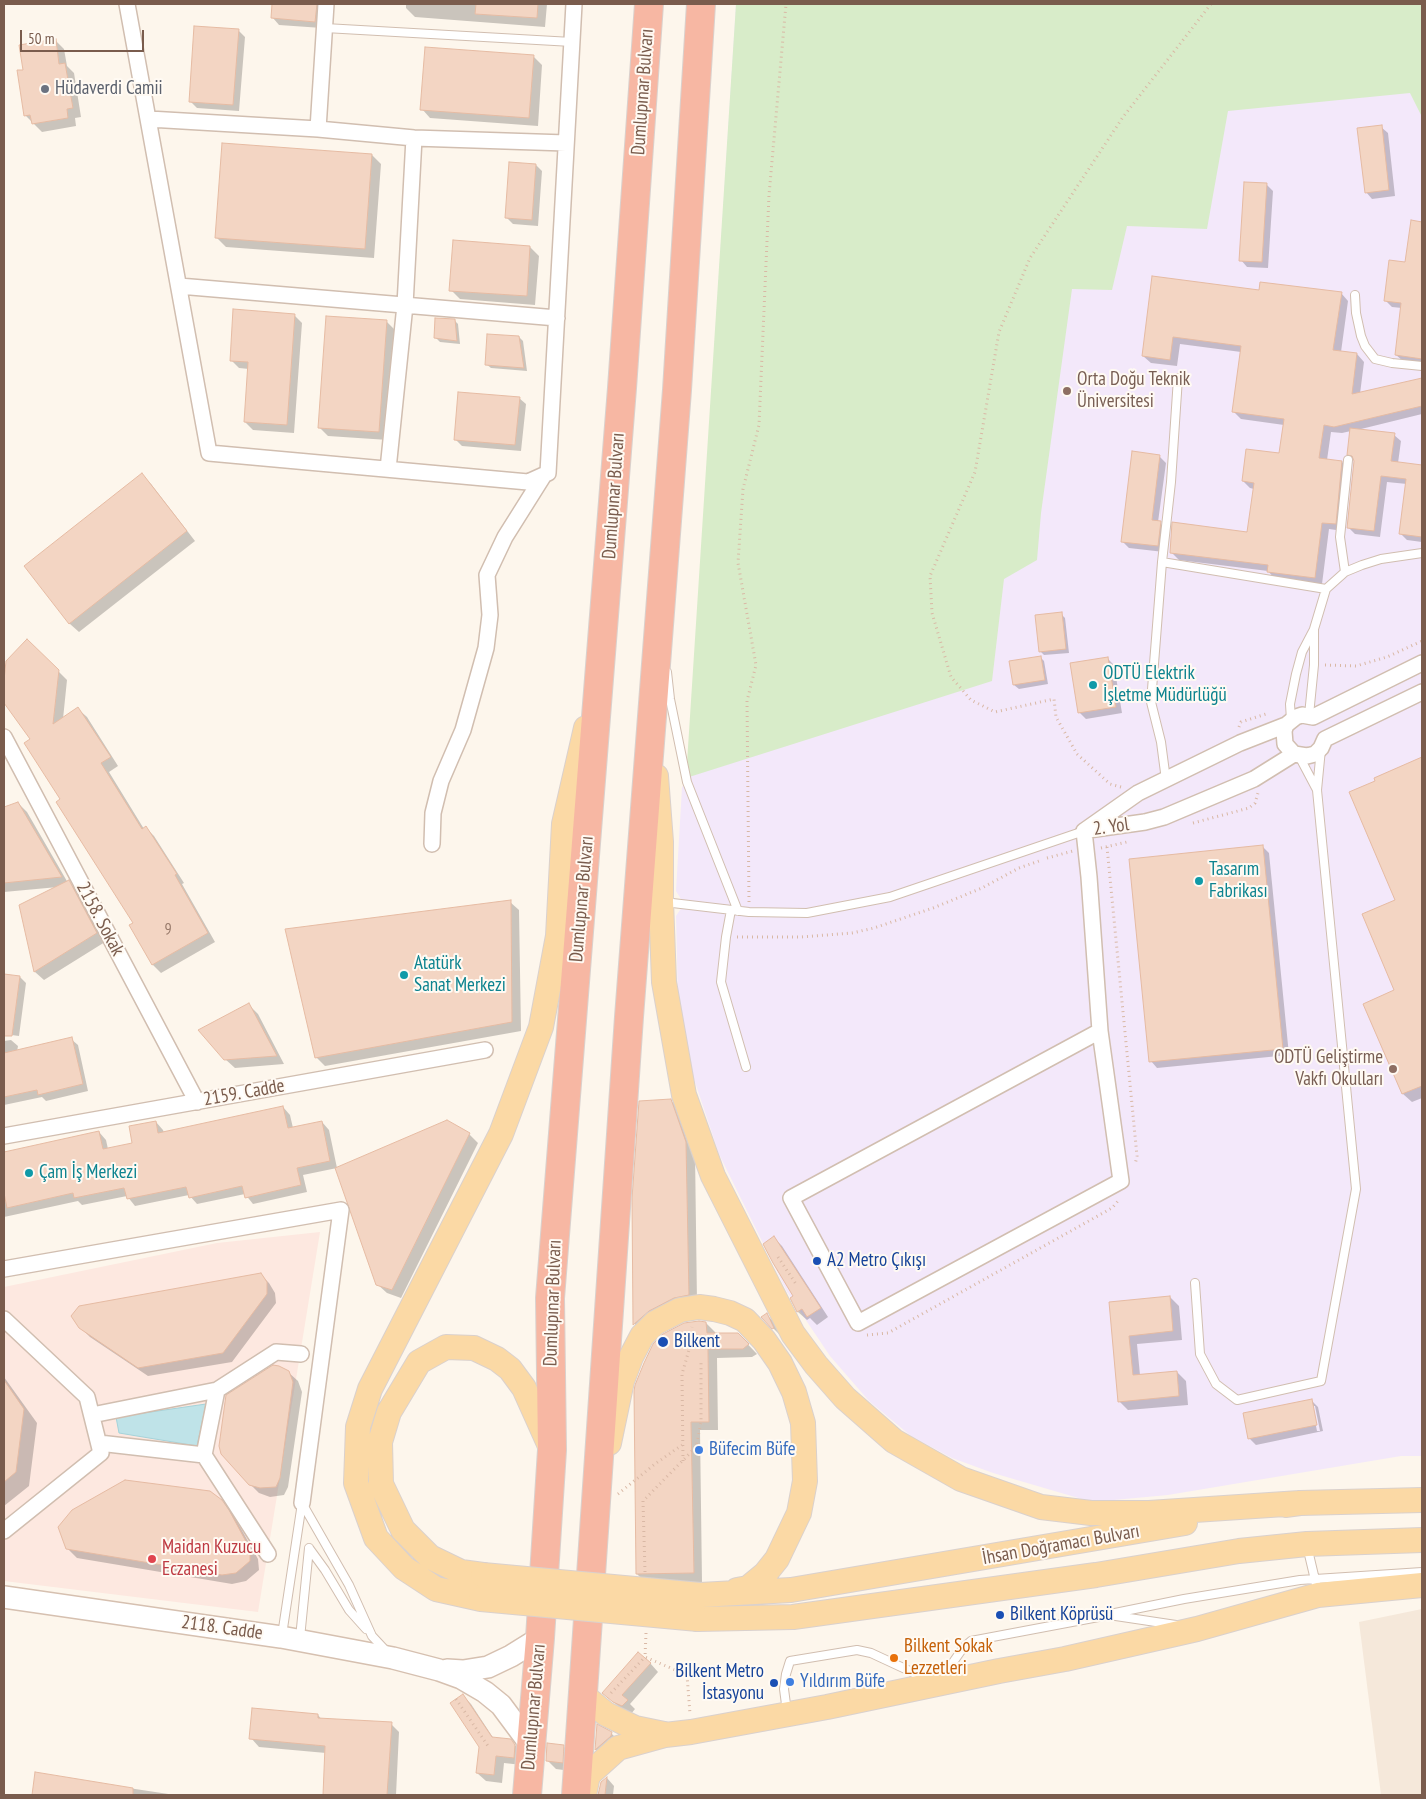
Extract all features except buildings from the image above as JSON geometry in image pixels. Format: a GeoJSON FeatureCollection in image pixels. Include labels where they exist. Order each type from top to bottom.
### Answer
{"type":"FeatureCollection","features":[{"type":"Feature","properties":{"kind":"highway","name":"Dumlupınar Bulvarı"},"geometry":{"type":"LineString","coordinates":[[527,1795],[540,1638],[552,1450],[550,1298],[601,663],[649,4]]}},
{"type":"Feature","properties":{"kind":"highway"},"geometry":{"type":"LineString","coordinates":[[576,1795],[596,1696],[596,1511],[629,1027],[677,390],[701,4]]}},
{"type":"Feature","properties":{"kind":"main road"},"geometry":{"type":"LineString","coordinates":[[601,663],[564,824],[558,936],[541,1027],[501,1134],[370,1389],[358,1427],[356,1483],[376,1538],[404,1568],[436,1589],[481,1599],[698,1619],[793,1617],[1096,1575],[1239,1551],[1307,1544],[1422,1540]]}},
{"type":"Feature","properties":{"kind":"main road"},"geometry":{"type":"LineString","coordinates":[[652,723],[661,842],[664,982],[684,1095],[713,1176],[793,1334],[816,1365],[845,1398],[894,1441],[961,1479],[1041,1507],[1091,1513],[1148,1513],[1300,1503]]}},
{"type":"Feature","properties":{"kind":"main road"},"geometry":{"type":"LineString","coordinates":[[552,1450],[539,1417],[524,1388],[510,1369],[497,1359],[474,1348],[446,1347],[419,1362],[389,1412],[380,1442],[381,1484],[403,1530],[430,1557],[461,1572],[700,1596],[748,1588],[765,1574],[778,1559],[799,1513],[806,1481],[803,1423],[794,1392],[764,1340],[744,1320],[730,1313],[699,1307],[680,1310],[655,1323],[642,1336],[630,1357],[622,1380],[596,1511]]}},
{"type":"Feature","properties":{"kind":"main road","name":"İhsan Doğramacı Bulvarı"},"geometry":{"type":"LineString","coordinates":[[700,1596],[791,1590],[1094,1540],[1300,1503],[1422,1500]]}},
{"type":"Feature","properties":{"kind":"main road"},"geometry":{"type":"LineString","coordinates":[[584,1795],[588,1775],[618,1748],[665,1735],[787,1714],[1065,1659],[1197,1629],[1316,1587],[1422,1585]]}},
{"type":"Feature","properties":{"kind":"main road"},"geometry":{"type":"LineString","coordinates":[[596,1696],[606,1714],[635,1728],[665,1735]]}},
{"type":"Feature","properties":{"kind":"street"},"geometry":{"type":"LineString","coordinates":[[127,4],[208,453],[528,482],[544,475]]}},
{"type":"Feature","properties":{"kind":"street"},"geometry":{"type":"LineString","coordinates":[[318,129],[326,4]]}},
{"type":"Feature","properties":{"kind":"street"},"geometry":{"type":"LineString","coordinates":[[432,844],[433,813],[441,781],[463,730],[486,648],[490,615],[487,575],[505,537],[544,475],[548,473],[574,4]]}},
{"type":"Feature","properties":{"kind":"street"},"geometry":{"type":"LineString","coordinates":[[149,120],[318,129],[414,138],[566,143]]}},
{"type":"Feature","properties":{"kind":"street"},"geometry":{"type":"LineString","coordinates":[[388,469],[405,305],[414,138]]}},
{"type":"Feature","properties":{"kind":"street"},"geometry":{"type":"LineString","coordinates":[[179,286],[556,318]]}},
{"type":"Feature","properties":{"kind":"street","name":"2. Yol"},"geometry":{"type":"LineString","coordinates":[[1084,831],[1138,793],[1240,743],[1302,715],[1311,716],[1422,663]]}},
{"type":"Feature","properties":{"kind":"street","name":"2. Yol"},"geometry":{"type":"LineString","coordinates":[[1084,831],[1145,822],[1164,817],[1254,779],[1297,755],[1307,756],[1315,754],[1323,744],[1422,692]]}},
{"type":"Feature","properties":{"kind":"street"},"geometry":{"type":"LineString","coordinates":[[1311,716],[1323,726],[1323,744]]}},
{"type":"Feature","properties":{"kind":"street"},"geometry":{"type":"LineString","coordinates":[[1288,722],[1284,731],[1285,744],[1297,755]]}},
{"type":"Feature","properties":{"kind":"street","name":"2158. Sokak"},"geometry":{"type":"LineString","coordinates":[[4,737],[197,1102]]}},
{"type":"Feature","properties":{"kind":"street"},"geometry":{"type":"LineString","coordinates":[[1084,831],[1100,1031],[1121,1189],[858,1323],[791,1198],[1100,1031]]}},
{"type":"Feature","properties":{"kind":"street","name":"2159. Cadde"},"geometry":{"type":"LineString","coordinates":[[4,1136],[485,1050]]}},
{"type":"Feature","properties":{"kind":"street"},"geometry":{"type":"LineString","coordinates":[[4,1269],[341,1210],[302,1503]]}},
{"type":"Feature","properties":{"kind":"street"},"geometry":{"type":"LineString","coordinates":[[4,1318],[87,1397],[101,1453],[4,1531]]}},
{"type":"Feature","properties":{"kind":"street"},"geometry":{"type":"LineString","coordinates":[[92,1415],[217,1390],[276,1352],[301,1354]]}},
{"type":"Feature","properties":{"kind":"street"},"geometry":{"type":"LineString","coordinates":[[217,1390],[204,1455],[268,1554]]}},
{"type":"Feature","properties":{"kind":"street"},"geometry":{"type":"LineString","coordinates":[[99,1443],[204,1455]]}},
{"type":"Feature","properties":{"kind":"street","name":"2118. Cadde"},"geometry":{"type":"LineString","coordinates":[[4,1597],[291,1639],[392,1658],[440,1670]]}},
{"type":"Feature","properties":{"kind":"street"},"geometry":{"type":"LineString","coordinates":[[440,1670],[463,1671],[488,1667],[511,1656],[540,1638]]}},
{"type":"Feature","properties":{"kind":"street"},"geometry":{"type":"LineString","coordinates":[[440,1670],[461,1678],[484,1692],[501,1706],[530,1744]]}},
{"type":"Feature","properties":{"kind":"lane"},"geometry":{"type":"LineString","coordinates":[[325,28],[572,42]]}},
{"type":"Feature","properties":{"kind":"lane"},"geometry":{"type":"LineString","coordinates":[[1355,295],[1356,313],[1361,336],[1375,359],[1392,364],[1422,366]]}},
{"type":"Feature","properties":{"kind":"lane"},"geometry":{"type":"LineString","coordinates":[[1166,780],[1161,742],[1151,702],[1162,562],[1171,482],[1178,378]]}},
{"type":"Feature","properties":{"kind":"lane"},"geometry":{"type":"LineString","coordinates":[[1345,572],[1340,536],[1348,460]]}},
{"type":"Feature","properties":{"kind":"lane"},"geometry":{"type":"LineString","coordinates":[[1288,722],[1296,674],[1302,652],[1314,629],[1326,589],[1345,572],[1381,559],[1422,553]]}},
{"type":"Feature","properties":{"kind":"lane"},"geometry":{"type":"LineString","coordinates":[[1162,562],[1326,589]]}},
{"type":"Feature","properties":{"kind":"lane"},"geometry":{"type":"LineString","coordinates":[[660,621],[670,699],[687,782],[735,910],[726,937],[721,982],[746,1067]]}},
{"type":"Feature","properties":{"kind":"lane"},"geometry":{"type":"LineString","coordinates":[[1311,716],[1314,629]]}},
{"type":"Feature","properties":{"kind":"lane"},"geometry":{"type":"LineString","coordinates":[[1195,1283],[1200,1354],[1216,1384],[1237,1400],[1321,1381],[1356,1189],[1317,790],[1323,744]]}},
{"type":"Feature","properties":{"kind":"lane"},"geometry":{"type":"LineString","coordinates":[[1297,755],[1317,790]]}},
{"type":"Feature","properties":{"kind":"lane"},"geometry":{"type":"LineString","coordinates":[[661,901],[749,912],[806,913],[890,897],[1084,831]]}},
{"type":"Feature","properties":{"kind":"lane"},"geometry":{"type":"LineString","coordinates":[[302,1503],[349,1585],[372,1636]]}},
{"type":"Feature","properties":{"kind":"lane"},"geometry":{"type":"LineString","coordinates":[[291,1639],[302,1503]]}},
{"type":"Feature","properties":{"kind":"lane"},"geometry":{"type":"LineString","coordinates":[[1307,1544],[1316,1587]]}},
{"type":"Feature","properties":{"kind":"lane"},"geometry":{"type":"LineString","coordinates":[[291,1639],[309,1548],[325,1570],[349,1610],[392,1658]]}},
{"type":"Feature","properties":{"kind":"lane"},"geometry":{"type":"LineString","coordinates":[[787,1714],[784,1689],[790,1661],[857,1650],[871,1653],[938,1684],[963,1648],[971,1641],[1184,1599],[1300,1580],[1316,1587],[1422,1572]]}},
{"type":"Feature","properties":{"kind":"lane"},"geometry":{"type":"LineString","coordinates":[[1109,1615],[1197,1629]]}},
{"type":"Feature","properties":{"kind":"path"},"geometry":{"type":"LineString","coordinates":[[749,912],[747,701],[756,665],[738,563],[743,489],[759,425],[769,194],[786,4]]}},
{"type":"Feature","properties":{"kind":"path"},"geometry":{"type":"LineString","coordinates":[[1138,793],[1110,784],[1076,754],[1056,717],[1054,699],[995,712],[971,700],[951,678],[932,613],[930,576],[976,472],[999,332],[1030,258],[1123,117],[1212,4]]}},
{"type":"Feature","properties":{"kind":"path"},"geometry":{"type":"LineString","coordinates":[[1107,847],[1137,1156],[1135,1166]]}},
{"type":"Feature","properties":{"kind":"path"},"geometry":{"type":"LineString","coordinates":[[861,1333],[870,1336],[888,1333],[1112,1208],[1121,1189]]}},
{"type":"Feature","properties":{"kind":"path"},"geometry":{"type":"LineString","coordinates":[[777,1255],[796,1284]]}},
{"type":"Feature","properties":{"kind":"path"},"geometry":{"type":"LineString","coordinates":[[683,1462],[682,1374],[689,1350],[693,1319]]}},
{"type":"Feature","properties":{"kind":"path"},"geometry":{"type":"LineString","coordinates":[[701,1362],[701,1422]]}},
{"type":"Feature","properties":{"kind":"path"},"geometry":{"type":"LineString","coordinates":[[596,1511],[628,1484],[683,1444]]}},
{"type":"Feature","properties":{"kind":"path"},"geometry":{"type":"LineString","coordinates":[[596,1696],[645,1657]]}},
{"type":"Feature","properties":{"kind":"path"},"geometry":{"type":"LineString","coordinates":[[456,1699],[488,1746]]}},
{"type":"Feature","properties":{"kind":"shaded area","name":"Orta Doğu Teknik Üniversitesi"},"geometry":{"type":"Polygon","coordinates":[[[736,4],[1422,4],[1422,1456],[1401,1456],[1168,1495],[1092,1502],[993,1473],[952,1458],[911,1436],[869,1401],[830,1356],[787,1292],[719,1154],[693,1076],[678,1002],[676,916],[684,904],[676,891],[682,787],[687,782],[736,4]]]}},
{"type":"Feature","properties":{"kind":"shaded area"},"geometry":{"type":"Polygon","coordinates":[[[320,1232],[258,1612],[4,1581],[4,1287],[217,1243],[320,1232]]]}},
{"type":"Feature","properties":{"kind":"shaded area"},"geometry":{"type":"Polygon","coordinates":[[[1422,1609],[1422,1795],[1381,1795],[1359,1622],[1422,1609]]]}},
{"type":"Feature","properties":{"kind":"green space"},"geometry":{"type":"Polygon","coordinates":[[[736,4],[1422,4],[1422,117],[1410,93],[1228,111],[1207,229],[1127,226],[1112,290],[1072,289],[1041,513],[1037,560],[1004,579],[992,681],[686,778],[736,4]]]}},
{"type":"Feature","properties":{"kind":"water"},"geometry":{"type":"Polygon","coordinates":[[[206,1404],[197,1446],[119,1433],[116,1417],[206,1404]]]}},
{"type":"Feature","properties":{"kind":"place","name":"Hüdaverdi Camii"},"geometry":{"type":"Point","coordinates":[45,89]}},
{"type":"Feature","properties":{"kind":"place","name":"Orta Doğu Teknik Üniversitesi"},"geometry":{"type":"Point","coordinates":[1067,391]}},
{"type":"Feature","properties":{"kind":"place","name":"ODTÜ Elektrik İşletme Müdürlüğü"},"geometry":{"type":"Point","coordinates":[1093,685]}},
{"type":"Feature","properties":{"kind":"place","name":"Tasarım Fabrikası"},"geometry":{"type":"Point","coordinates":[1199,881]}},
{"type":"Feature","properties":{"kind":"place","name":"Atatürk Sanat Merkezi"},"geometry":{"type":"Point","coordinates":[404,975]}},
{"type":"Feature","properties":{"kind":"place","name":"ODTÜ Geliştirme Vakfı Okulları"},"geometry":{"type":"Point","coordinates":[1393,1069]}},
{"type":"Feature","properties":{"kind":"place","name":"Çam İş Merkezi"},"geometry":{"type":"Point","coordinates":[29,1173]}},
{"type":"Feature","properties":{"kind":"place","name":"A2 Metro Çıkışı"},"geometry":{"type":"Point","coordinates":[817,1261]}},
{"type":"Feature","properties":{"kind":"place","name":"Bilkent"},"geometry":{"type":"Point","coordinates":[663,1342]}},
{"type":"Feature","properties":{"kind":"place","name":"Büfecim Büfe"},"geometry":{"type":"Point","coordinates":[699,1450]}},
{"type":"Feature","properties":{"kind":"place","name":"Maidan Kuzucu Eczanesi"},"geometry":{"type":"Point","coordinates":[152,1559]}},
{"type":"Feature","properties":{"kind":"place","name":"Bilkent Köprüsü"},"geometry":{"type":"Point","coordinates":[1000,1615]}},
{"type":"Feature","properties":{"kind":"place","name":"Bilkent Sokak Lezzetleri"},"geometry":{"type":"Point","coordinates":[894,1658]}},
{"type":"Feature","properties":{"kind":"place","name":"Yıldırım Büfe"},"geometry":{"type":"Point","coordinates":[790,1682]}},
{"type":"Feature","properties":{"kind":"place","name":"Bilkent Metro İstasyonu"},"geometry":{"type":"Point","coordinates":[774,1683]}}]}
